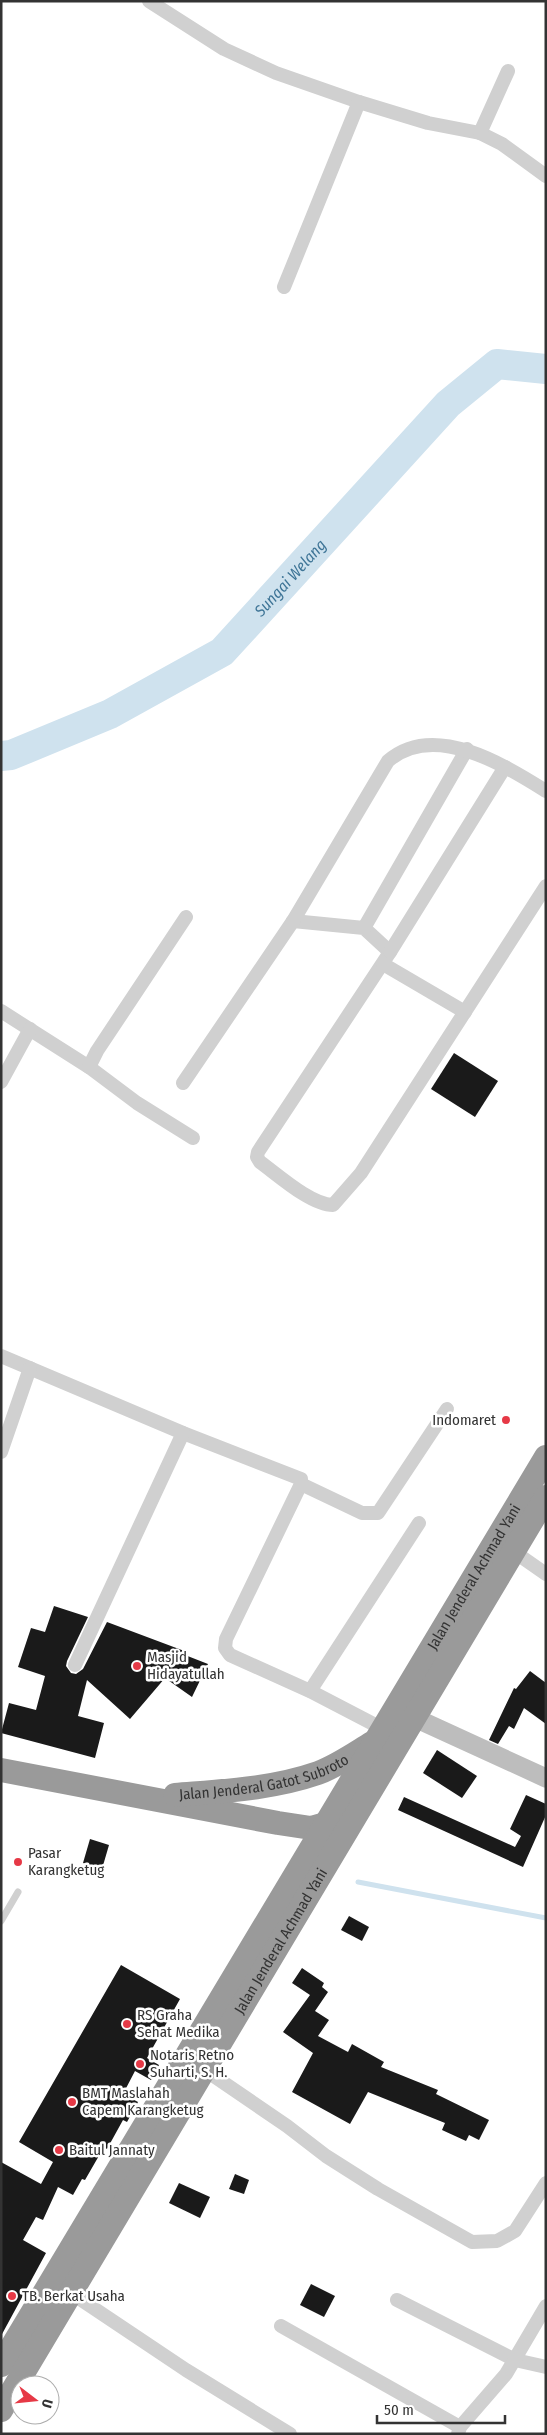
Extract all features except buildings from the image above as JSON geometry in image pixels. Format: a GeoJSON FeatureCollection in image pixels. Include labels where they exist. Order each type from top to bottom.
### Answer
{"type":"FeatureCollection","features":[{"type":"Feature","properties":{"kind":"highway","name":"Jalan Jenderal Achmad Yani"},"geometry":{"type":"LineString","coordinates":[[1,2410],[29,2342],[378,1736],[546,1457]]}},
{"type":"Feature","properties":{"kind":"highway","name":"Jalan Jenderal Achmad Yani"},"geometry":{"type":"LineString","coordinates":[[1,2365],[29,2342],[72,2293],[546,1497]]}},
{"type":"Feature","properties":{"kind":"highway","name":"Jalan Jenderal Gatot Subroto"},"geometry":{"type":"LineString","coordinates":[[148,1798],[269,1786],[319,1772],[348,1759],[378,1736]]}},
{"type":"Feature","properties":{"kind":"highway","name":"Jalan Jenderal Gatot Subroto"},"geometry":{"type":"LineString","coordinates":[[1,1770],[278,1823],[311,1828],[326,1826]]}},
{"type":"Feature","properties":{"kind":"highway"},"geometry":{"type":"LineString","coordinates":[[326,1826],[344,1818],[365,1800]]}},
{"type":"Feature","properties":{"kind":"street"},"geometry":{"type":"LineString","coordinates":[[150,1],[224,49],[276,73],[359,102],[428,123],[480,133],[502,144],[546,176]]}},
{"type":"Feature","properties":{"kind":"street"},"geometry":{"type":"LineString","coordinates":[[480,133],[508,71]]}},
{"type":"Feature","properties":{"kind":"street"},"geometry":{"type":"LineString","coordinates":[[284,287],[359,102]]}},
{"type":"Feature","properties":{"kind":"street"},"geometry":{"type":"LineString","coordinates":[[183,1083],[293,920],[388,761],[397,752],[418,746],[450,746],[467,749],[505,767],[546,791]]}},
{"type":"Feature","properties":{"kind":"street"},"geometry":{"type":"LineString","coordinates":[[364,928],[467,749]]}},
{"type":"Feature","properties":{"kind":"street"},"geometry":{"type":"LineString","coordinates":[[505,767],[383,964],[258,1152],[257,1157],[260,1162],[310,1197],[325,1204],[333,1205],[361,1173],[546,886]]}},
{"type":"Feature","properties":{"kind":"street"},"geometry":{"type":"LineString","coordinates":[[89,1067],[97,1051],[186,917]]}},
{"type":"Feature","properties":{"kind":"street"},"geometry":{"type":"LineString","coordinates":[[293,920],[364,928],[390,952]]}},
{"type":"Feature","properties":{"kind":"street"},"geometry":{"type":"LineString","coordinates":[[383,964],[465,1012]]}},
{"type":"Feature","properties":{"kind":"street"},"geometry":{"type":"LineString","coordinates":[[1,1011],[89,1067],[137,1103],[193,1138]]}},
{"type":"Feature","properties":{"kind":"street"},"geometry":{"type":"LineString","coordinates":[[1,1082],[30,1029]]}},
{"type":"Feature","properties":{"kind":"street"},"geometry":{"type":"LineString","coordinates":[[1,1356],[183,1433],[296,1475],[301,1479],[301,1484],[226,1639],[225,1648],[230,1655],[310,1691],[378,1736]]}},
{"type":"Feature","properties":{"kind":"street"},"geometry":{"type":"LineString","coordinates":[[1,1452],[30,1368]]}},
{"type":"Feature","properties":{"kind":"street"},"geometry":{"type":"LineString","coordinates":[[301,1484],[362,1513],[378,1513],[447,1409]]}},
{"type":"Feature","properties":{"kind":"street"},"geometry":{"type":"LineString","coordinates":[[75,1665],[183,1433]]}},
{"type":"Feature","properties":{"kind":"street"},"geometry":{"type":"LineString","coordinates":[[310,1691],[419,1523]]}},
{"type":"Feature","properties":{"kind":"street"},"geometry":{"type":"LineString","coordinates":[[513,1551],[546,1574]]}},
{"type":"Feature","properties":{"kind":"street"},"geometry":{"type":"LineString","coordinates":[[415,1718],[546,1778]]}},
{"type":"Feature","properties":{"kind":"street"},"geometry":{"type":"LineString","coordinates":[[205,2070],[287,2126],[326,2156],[386,2194],[472,2242],[497,2241],[514,2231],[546,2183]]}},
{"type":"Feature","properties":{"kind":"street"},"geometry":{"type":"LineString","coordinates":[[72,2293],[186,2370],[290,2434]]}},
{"type":"Feature","properties":{"kind":"street"},"geometry":{"type":"LineString","coordinates":[[397,2300],[515,2360],[546,2367]]}},
{"type":"Feature","properties":{"kind":"street"},"geometry":{"type":"LineString","coordinates":[[280,2326],[459,2430],[506,2374],[546,2306]]}},
{"type":"Feature","properties":{"kind":"lane"},"geometry":{"type":"LineString","coordinates":[[1,1921],[18,1892]]}},
{"type":"Feature","properties":{"kind":"waterway","name":"Sungai Welang"},"geometry":{"type":"LineString","coordinates":[[1,756],[11,755],[110,714],[222,652],[448,404],[497,364],[546,369]]}},
{"type":"Feature","properties":{"kind":"waterway"},"geometry":{"type":"LineString","coordinates":[[358,1882],[546,1918]]}},
{"type":"Feature","properties":{"kind":"place","name":"Indomaret"},"geometry":{"type":"Point","coordinates":[506,1420]}},
{"type":"Feature","properties":{"kind":"place","name":"Masjid Hidayatullah"},"geometry":{"type":"Point","coordinates":[137,1666]}},
{"type":"Feature","properties":{"kind":"place","name":"Pasar Karangketug"},"geometry":{"type":"Point","coordinates":[18,1862]}},
{"type":"Feature","properties":{"kind":"place","name":"RS Graha Sehat Medika"},"geometry":{"type":"Point","coordinates":[127,2024]}},
{"type":"Feature","properties":{"kind":"place","name":"Notaris Retno Suharti, S. H."},"geometry":{"type":"Point","coordinates":[140,2064]}},
{"type":"Feature","properties":{"kind":"place","name":"BMT Maslahah Capem Karangketug"},"geometry":{"type":"Point","coordinates":[72,2102]}},
{"type":"Feature","properties":{"kind":"place","name":"Baitul Jannaty"},"geometry":{"type":"Point","coordinates":[59,2150]}},
{"type":"Feature","properties":{"kind":"place","name":"TB. Berkat Usaha"},"geometry":{"type":"Point","coordinates":[12,2296]}}]}
